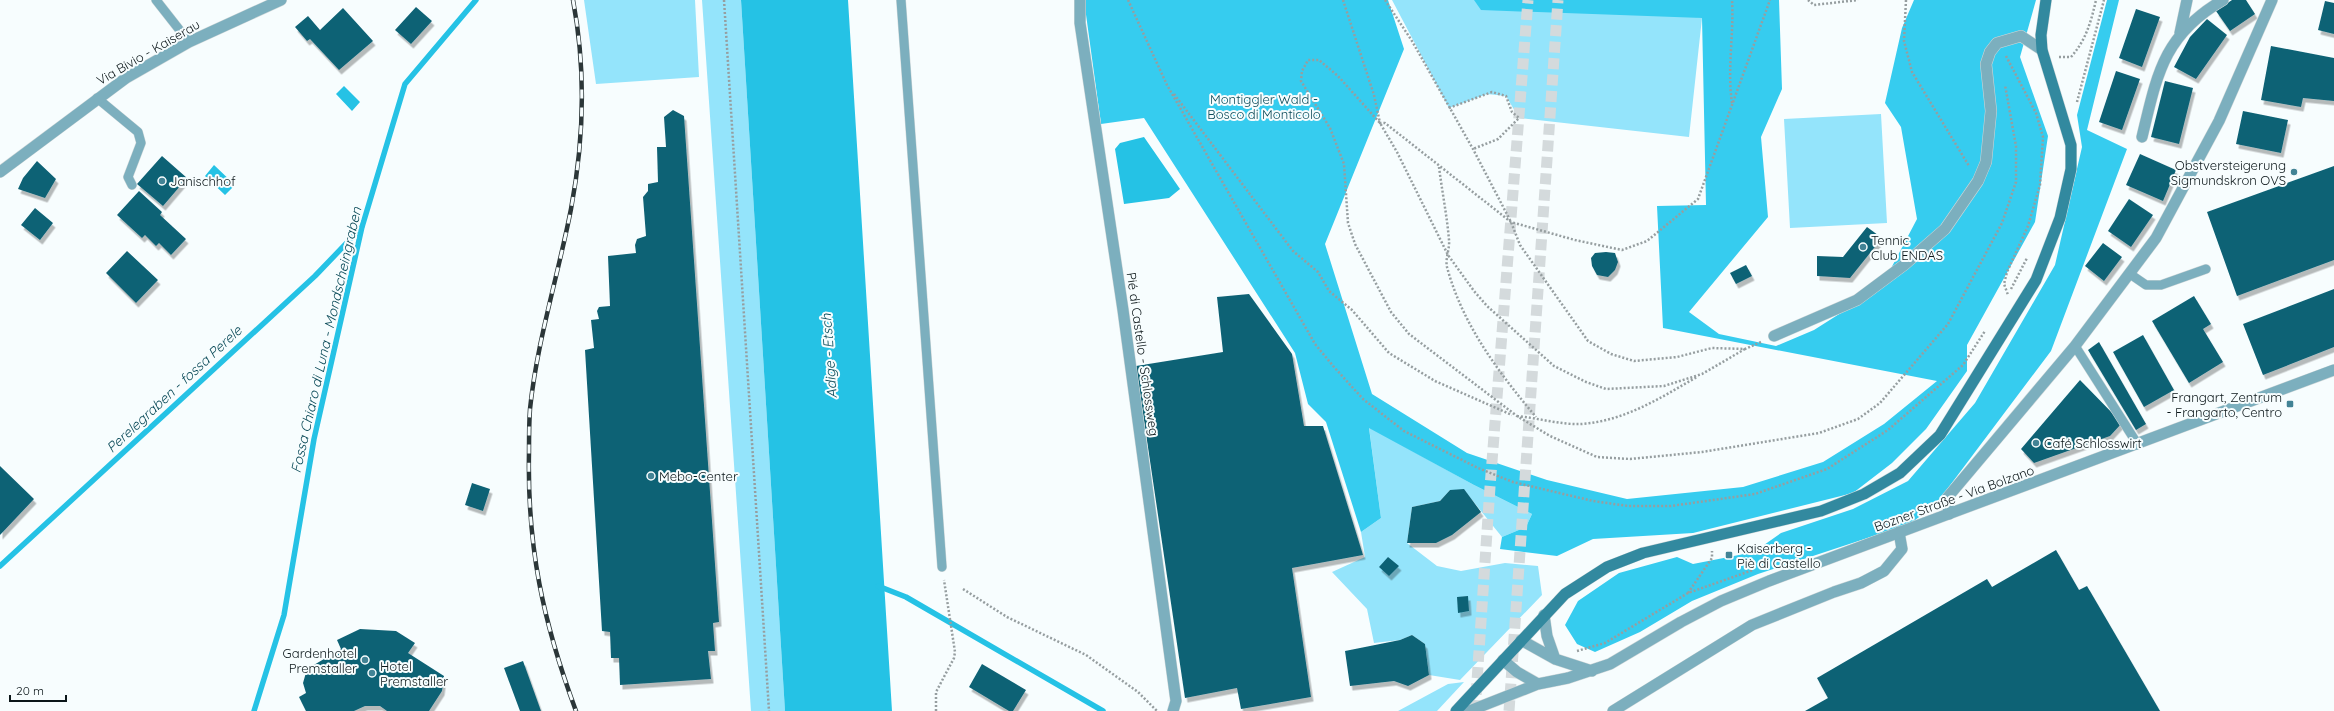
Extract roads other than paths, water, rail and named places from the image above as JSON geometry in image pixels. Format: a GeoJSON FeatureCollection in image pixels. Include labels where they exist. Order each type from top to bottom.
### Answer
{"type":"FeatureCollection","features":[{"type":"Feature","properties":{"kind":"main road"},"geometry":{"type":"LineString","coordinates":[[1456,711],[1544,615],[1582,582],[1607,567],[1643,553],[1821,511],[1864,494],[1900,473],[1940,435],[2036,280],[2060,218],[2071,169],[2071,145],[2042,50],[2041,35],[2046,0]]}},
{"type":"Feature","properties":{"kind":"street","name":"Via Bivio - Kaiserau"},"geometry":{"type":"LineString","coordinates":[[0,172],[97,98],[126,78],[189,42],[280,0]]}},
{"type":"Feature","properties":{"kind":"street","name":"Pié di Castello - Schlossweg"},"geometry":{"type":"LineString","coordinates":[[1080,0],[1080,23],[1123,310],[1175,693],[1176,701],[1173,711]]}},
{"type":"Feature","properties":{"kind":"street"},"geometry":{"type":"LineString","coordinates":[[2142,137],[2159,70],[2180,33],[2187,0]]}},
{"type":"Feature","properties":{"kind":"street"},"geometry":{"type":"LineString","coordinates":[[2180,33],[2209,8],[2223,0]]}},
{"type":"Feature","properties":{"kind":"street"},"geometry":{"type":"LineString","coordinates":[[1949,514],[1947,498],[2076,346],[2156,238],[2219,121],[2272,0]]}},
{"type":"Feature","properties":{"kind":"street"},"geometry":{"type":"LineString","coordinates":[[1774,336],[1857,300],[1904,265],[1945,229],[1978,181],[1986,162],[1992,111],[1986,64],[1990,52],[1997,43],[2021,36],[2042,50]]}},
{"type":"Feature","properties":{"kind":"street","name":"Bozner Straße - Via Bolzano"},"geometry":{"type":"LineString","coordinates":[[1469,711],[1538,684],[1592,671],[1610,664],[1681,622],[1721,601],[1899,532],[2138,445],[2334,370]]}},
{"type":"Feature","properties":{"kind":"street"},"geometry":{"type":"LineString","coordinates":[[1614,711],[1752,625],[1834,592],[1862,583],[1884,571],[1902,549],[1899,532]]}},
{"type":"Feature","properties":{"kind":"street"},"geometry":{"type":"LineString","coordinates":[[1544,615],[1547,636],[1555,659]]}},
{"type":"Feature","properties":{"kind":"street"},"geometry":{"type":"LineString","coordinates":[[1521,640],[1555,659],[1592,671]]}},
{"type":"Feature","properties":{"kind":"street"},"geometry":{"type":"LineString","coordinates":[[1503,660],[1517,672],[1538,684]]}},
{"type":"Feature","properties":{"kind":"lane"},"geometry":{"type":"LineString","coordinates":[[156,0],[189,42]]}},
{"type":"Feature","properties":{"kind":"lane"},"geometry":{"type":"LineString","coordinates":[[901,0],[942,567]]}},
{"type":"Feature","properties":{"kind":"lane"},"geometry":{"type":"LineString","coordinates":[[97,98],[138,132],[141,143],[128,177],[132,185]]}},
{"type":"Feature","properties":{"kind":"lane"},"geometry":{"type":"LineString","coordinates":[[2130,274],[2146,285],[2161,285],[2206,269]]}},
{"type":"Feature","properties":{"kind":"lane"},"geometry":{"type":"LineString","coordinates":[[2076,346],[2138,445]]}},
{"type":"Feature","properties":{"kind":"water","name":"Adige - Etsch"},"geometry":{"type":"Polygon","coordinates":[[[741,0],[848,0],[892,711],[785,711],[741,0]]]}},
{"type":"Feature","properties":{"kind":"water"},"geometry":{"type":"Polygon","coordinates":[[[344,86],[360,102],[352,111],[336,94],[344,86]]]}},
{"type":"Feature","properties":{"kind":"water"},"geometry":{"type":"Polygon","coordinates":[[[1144,137],[1180,189],[1169,198],[1124,204],[1115,149],[1120,143],[1144,137]]]}},
{"type":"Feature","properties":{"kind":"water"},"geometry":{"type":"Polygon","coordinates":[[[214,165],[235,185],[225,195],[205,176],[214,165]]]}},
{"type":"Feature","properties":{"kind":"waterway","name":"Fossa Chiaro di Luna - Mondscheingraben"},"geometry":{"type":"LineString","coordinates":[[254,711],[284,615],[314,439],[362,227],[405,84],[476,0]]}},
{"type":"Feature","properties":{"kind":"waterway","name":"Perelegraben - fossa Perele"},"geometry":{"type":"LineString","coordinates":[[0,566],[315,276],[362,227]]}},
{"type":"Feature","properties":{"kind":"waterway"},"geometry":{"type":"LineString","coordinates":[[878,586],[906,597],[1103,711]]}},
{"type":"Feature","properties":{"kind":"tunnel"},"geometry":{"type":"LineString","coordinates":[[1475,711],[1490,487],[1528,0]]}},
{"type":"Feature","properties":{"kind":"tunnel"},"geometry":{"type":"LineString","coordinates":[[1509,711],[1558,0]]}},
{"type":"Feature","properties":{"kind":"railway"},"geometry":{"type":"LineString","coordinates":[[573,0],[582,78],[579,157],[566,234],[533,384],[529,420],[529,487],[534,552],[539,584],[554,646],[576,711]]}},
{"type":"Feature","properties":{"kind":"place","name":"Obstversteigerung Sigmundskron OVS"},"geometry":{"type":"Point","coordinates":[2294,172]}},
{"type":"Feature","properties":{"kind":"place","name":"Janischhof"},"geometry":{"type":"Point","coordinates":[162,181]}},
{"type":"Feature","properties":{"kind":"place","name":"Tennic Club ENDAS"},"geometry":{"type":"Point","coordinates":[1863,247]}},
{"type":"Feature","properties":{"kind":"place","name":"Frangart, Zentrum - Frangarto, Centro"},"geometry":{"type":"Point","coordinates":[2290,404]}},
{"type":"Feature","properties":{"kind":"place","name":"Café Schlosswirt"},"geometry":{"type":"Point","coordinates":[2036,443]}},
{"type":"Feature","properties":{"kind":"place","name":"Mebo-Center"},"geometry":{"type":"Point","coordinates":[651,476]}},
{"type":"Feature","properties":{"kind":"place","name":"Kaiserberg - Piè di Castello"},"geometry":{"type":"Point","coordinates":[1729,555]}},
{"type":"Feature","properties":{"kind":"place","name":"Gardenhotel Premstaller"},"geometry":{"type":"Point","coordinates":[365,660]}},
{"type":"Feature","properties":{"kind":"place","name":"Hotel Premstaller"},"geometry":{"type":"Point","coordinates":[372,673]}},
{"type":"Feature","properties":{"kind":"park label","name":"Montiggler Wald - Bosco di Monticolo"},"geometry":{"type":"Point","coordinates":[1264,106]}}]}
